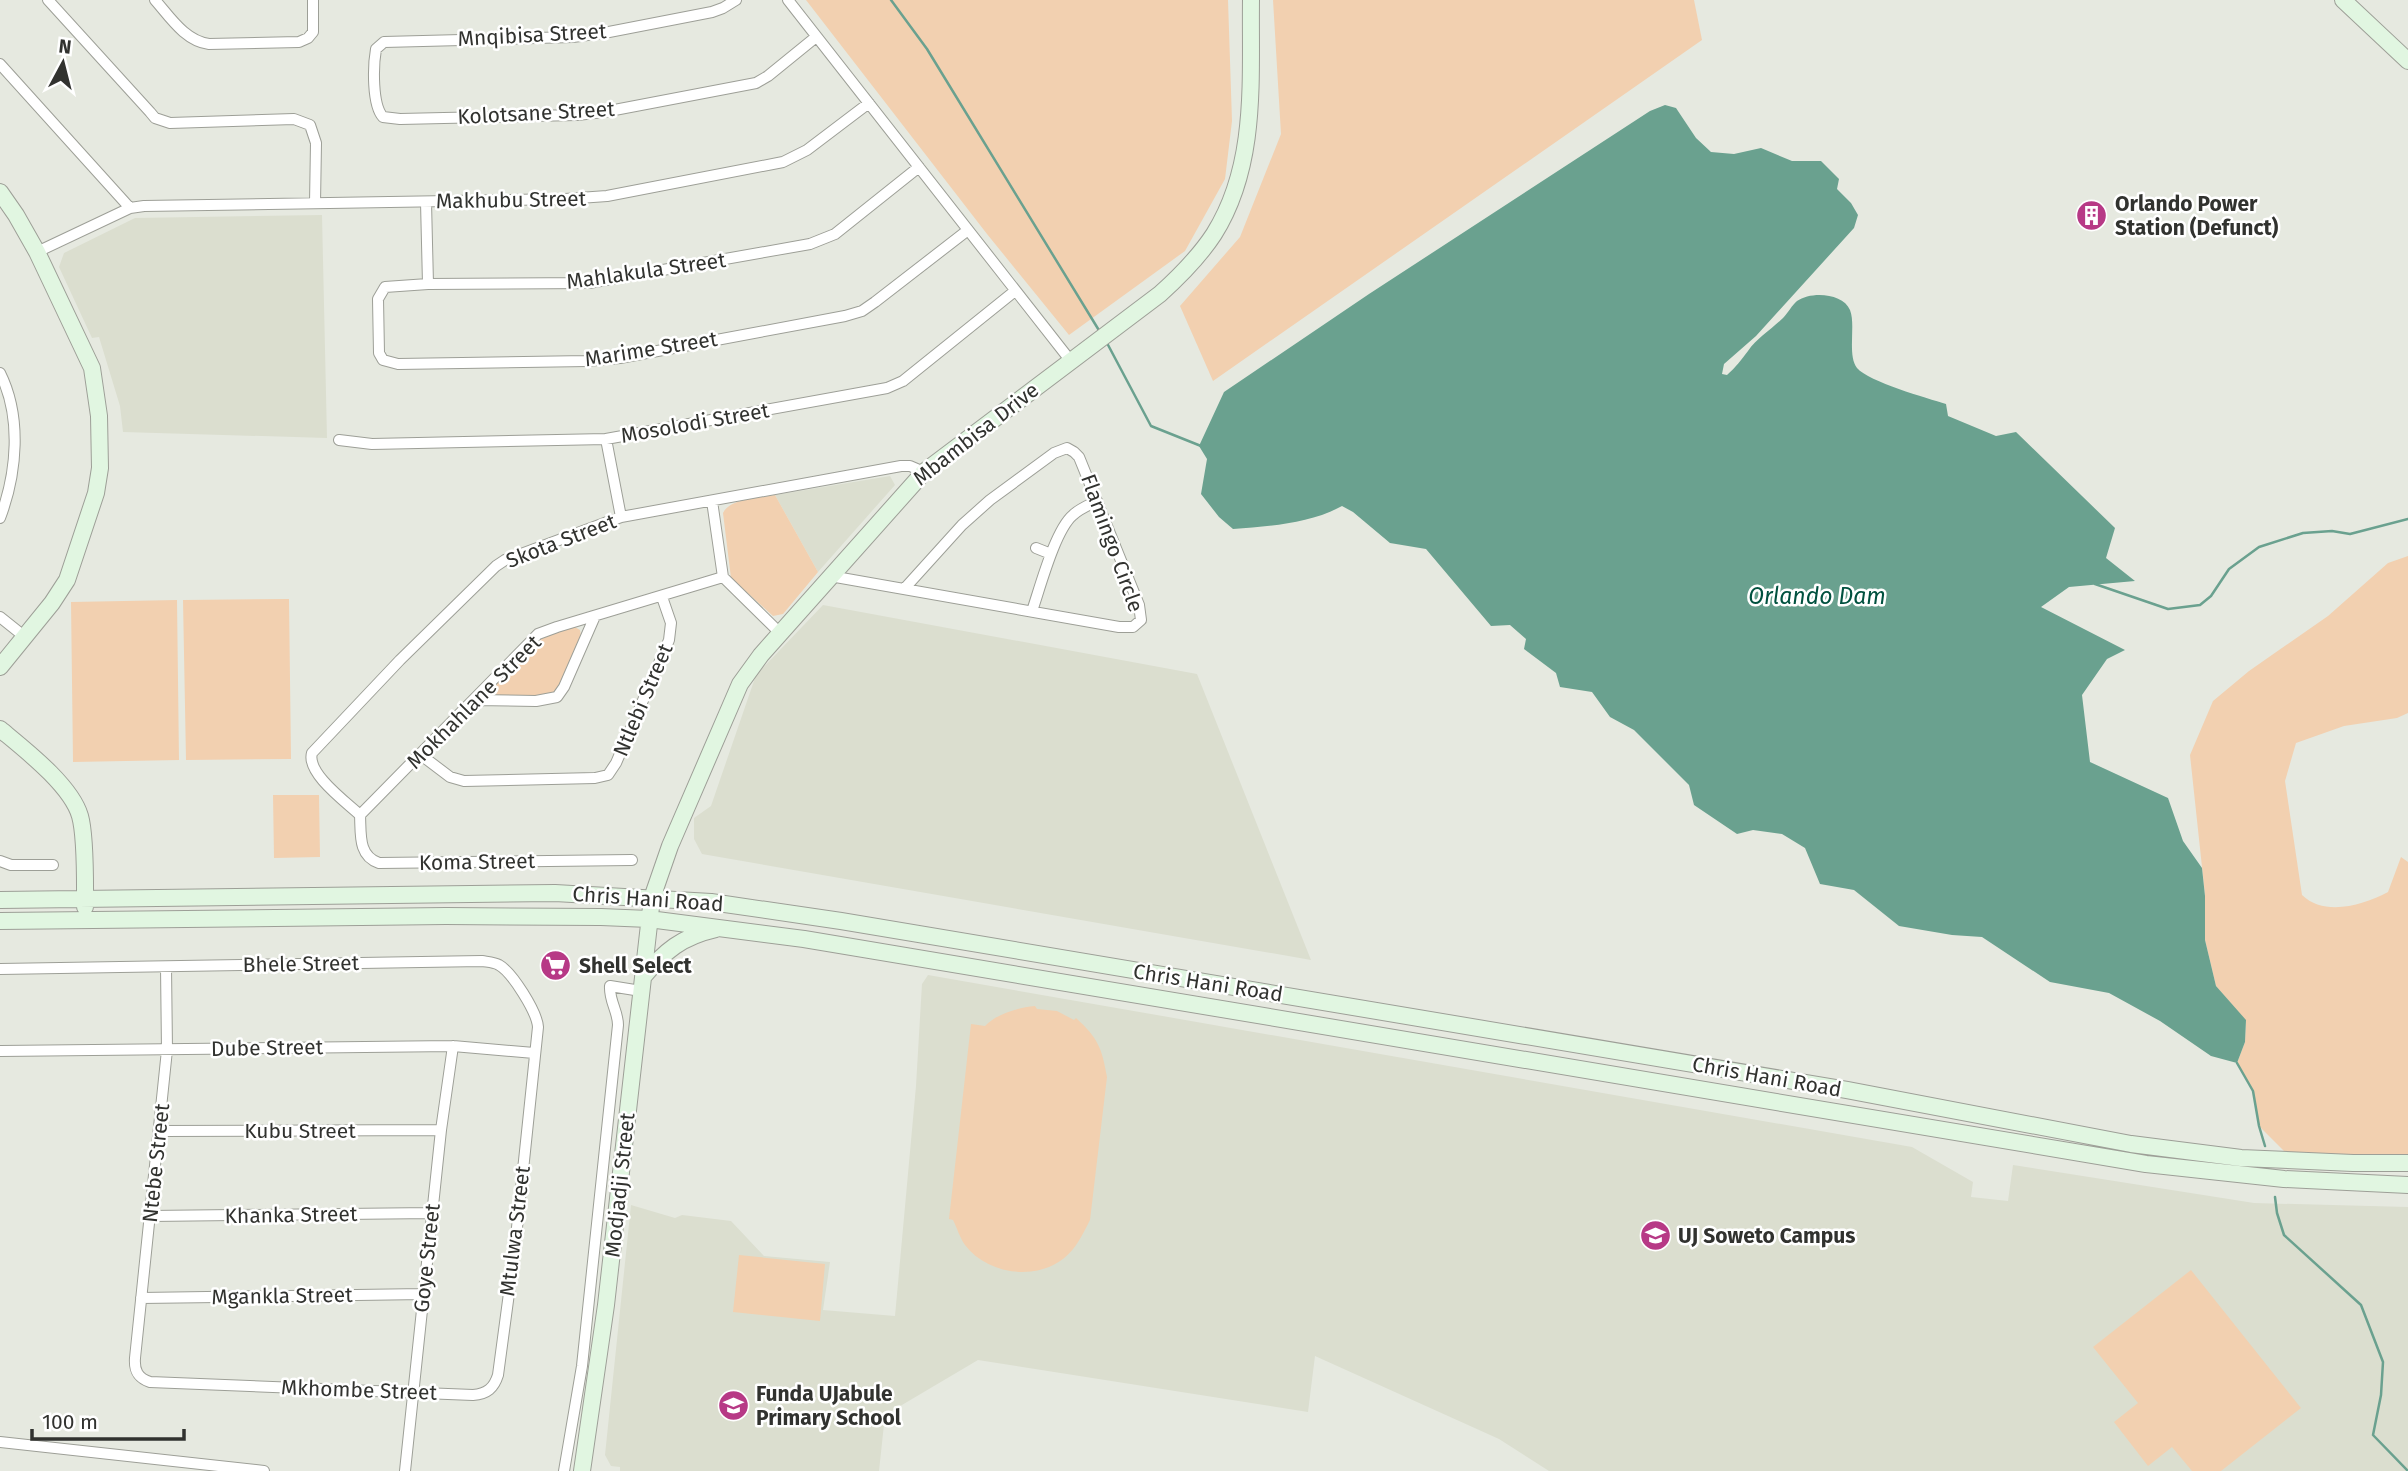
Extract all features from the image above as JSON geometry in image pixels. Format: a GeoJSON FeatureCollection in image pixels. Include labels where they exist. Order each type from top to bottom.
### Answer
{"type":"FeatureCollection","features":[{"type":"Feature","properties":{"kind":"main road","name":"Mbambisa Drive"},"geometry":{"type":"LineString","coordinates":[[652,898],[670,846],[747,672],[924,472],[1160,294],[1195,259],[1221,222],[1244,159],[1249,117],[1251,0]]}},
{"type":"Feature","properties":{"kind":"main road"},"geometry":{"type":"LineString","coordinates":[[2343,0],[2408,61]]}},
{"type":"Feature","properties":{"kind":"main road"},"geometry":{"type":"LineString","coordinates":[[0,192],[37,252],[92,368],[99,416],[100,468],[96,493],[67,580],[0,667]]}},
{"type":"Feature","properties":{"kind":"main road"},"geometry":{"type":"LineString","coordinates":[[0,729],[32,755],[77,809],[81,825],[85,919]]}},
{"type":"Feature","properties":{"kind":"main road","name":"Chris Hani Road"},"geometry":{"type":"LineString","coordinates":[[0,900],[555,893],[711,902],[828,919],[1847,1090],[2185,1152],[2293,1161],[2408,1163]]}},
{"type":"Feature","properties":{"kind":"main road","name":"Modjadji Street"},"geometry":{"type":"LineString","coordinates":[[582,1471],[591,1367],[652,898]]}},
{"type":"Feature","properties":{"kind":"main road","name":"Chris Hani Road"},"geometry":{"type":"LineString","coordinates":[[0,921],[500,915],[649,919],[725,928],[2060,1151],[2201,1171],[2308,1181],[2408,1185]]}},
{"type":"Feature","properties":{"kind":"main road"},"geometry":{"type":"LineString","coordinates":[[642,984],[662,956],[683,940],[725,928]]}},
{"type":"Feature","properties":{"kind":"main road"},"geometry":{"type":"LineString","coordinates":[[1844,1115],[1847,1090]]}},
{"type":"Feature","properties":{"kind":"street"},"geometry":{"type":"LineString","coordinates":[[48,0],[150,112],[162,121],[170,123],[294,119],[310,125],[316,143],[314,203]]}},
{"type":"Feature","properties":{"kind":"street"},"geometry":{"type":"LineString","coordinates":[[155,0],[189,37],[202,43],[304,41],[313,32],[313,0]]}},
{"type":"Feature","properties":{"kind":"street","name":"Mnqibisa Street"},"geometry":{"type":"LineString","coordinates":[[375,58],[379,44],[393,41],[573,37],[712,12],[736,0]]}},
{"type":"Feature","properties":{"kind":"street"},"geometry":{"type":"LineString","coordinates":[[788,0],[1070,360]]}},
{"type":"Feature","properties":{"kind":"street","name":"Kolotsane Street"},"geometry":{"type":"LineString","coordinates":[[375,58],[376,105],[380,114],[388,119],[559,117],[604,112],[755,83],[768,76],[817,37]]}},
{"type":"Feature","properties":{"kind":"street"},"geometry":{"type":"LineString","coordinates":[[0,64],[131,208]]}},
{"type":"Feature","properties":{"kind":"street","name":"Makhubu Street"},"geometry":{"type":"LineString","coordinates":[[37,252],[131,208],[159,204],[591,198],[769,166],[791,159],[869,103]]}},
{"type":"Feature","properties":{"kind":"street","name":"Mahlakula Street"},"geometry":{"type":"LineString","coordinates":[[428,284],[589,283],[810,244],[835,234],[919,167]]}},
{"type":"Feature","properties":{"kind":"street"},"geometry":{"type":"LineString","coordinates":[[426,202],[428,284]]}},
{"type":"Feature","properties":{"kind":"street","name":"Marime Street"},"geometry":{"type":"LineString","coordinates":[[428,284],[392,285],[385,287],[379,294],[379,353],[383,360],[398,364],[607,359],[862,311],[968,230]]}},
{"type":"Feature","properties":{"kind":"street","name":"Mosolodi Street"},"geometry":{"type":"LineString","coordinates":[[339,440],[372,444],[606,439],[887,388],[903,381],[1015,291]]}},
{"type":"Feature","properties":{"kind":"street"},"geometry":{"type":"LineString","coordinates":[[0,373],[9,395],[15,463],[0,518]]}},
{"type":"Feature","properties":{"kind":"street"},"geometry":{"type":"LineString","coordinates":[[606,439],[621,517]]}},
{"type":"Feature","properties":{"kind":"street","name":"Flamingo Circle"},"geometry":{"type":"LineString","coordinates":[[830,576],[1119,627],[1133,627],[1139,623],[1141,612],[1080,457],[1070,449],[1061,449],[990,500],[962,525],[905,588]]}},
{"type":"Feature","properties":{"kind":"street","name":"Skota Street"},"geometry":{"type":"LineString","coordinates":[[360,815],[316,774],[310,762],[312,753],[400,660],[496,566],[518,554],[621,517],[901,466],[910,466],[924,472]]}},
{"type":"Feature","properties":{"kind":"street"},"geometry":{"type":"LineString","coordinates":[[712,501],[723,577],[780,633]]}},
{"type":"Feature","properties":{"kind":"street"},"geometry":{"type":"LineString","coordinates":[[1032,611],[1051,554],[1069,518],[1097,501]]}},
{"type":"Feature","properties":{"kind":"street"},"geometry":{"type":"LineString","coordinates":[[1036,548],[1051,554]]}},
{"type":"Feature","properties":{"kind":"street","name":"Mokhahlane Street"},"geometry":{"type":"LineString","coordinates":[[360,815],[538,634],[723,577]]}},
{"type":"Feature","properties":{"kind":"street","name":"Ntlebi Street"},"geometry":{"type":"LineString","coordinates":[[421,755],[450,777],[464,781],[595,779],[608,775],[616,763],[669,640],[671,623],[662,597]]}},
{"type":"Feature","properties":{"kind":"street"},"geometry":{"type":"LineString","coordinates":[[474,700],[536,701],[557,697],[596,616]]}},
{"type":"Feature","properties":{"kind":"street"},"geometry":{"type":"LineString","coordinates":[[0,617],[25,637]]}},
{"type":"Feature","properties":{"kind":"street","name":"Koma Street"},"geometry":{"type":"LineString","coordinates":[[360,815],[364,852],[368,858],[379,863],[632,860]]}},
{"type":"Feature","properties":{"kind":"street"},"geometry":{"type":"LineString","coordinates":[[0,861],[11,865],[53,865]]}},
{"type":"Feature","properties":{"kind":"street","name":"Bhele Street"},"geometry":{"type":"LineString","coordinates":[[0,969],[495,963],[505,969],[534,1011],[538,1027],[534,1053]]}},
{"type":"Feature","properties":{"kind":"street","name":"Ntebe Street"},"geometry":{"type":"LineString","coordinates":[[135,1359],[167,1050],[166,967]]}},
{"type":"Feature","properties":{"kind":"street"},"geometry":{"type":"LineString","coordinates":[[564,1471],[591,1367],[618,1025],[616,1010],[609,995],[610,986],[642,984]]}},
{"type":"Feature","properties":{"kind":"street","name":"Dube Street"},"geometry":{"type":"LineString","coordinates":[[0,1051],[453,1046],[534,1053]]}},
{"type":"Feature","properties":{"kind":"street","name":"Goye Street"},"geometry":{"type":"LineString","coordinates":[[405,1471],[441,1130],[453,1046]]}},
{"type":"Feature","properties":{"kind":"street","name":"Mtulwa Street"},"geometry":{"type":"LineString","coordinates":[[473,1395],[489,1391],[498,1375],[514,1256],[534,1053]]}},
{"type":"Feature","properties":{"kind":"street","name":"Kubu Street"},"geometry":{"type":"LineString","coordinates":[[159,1131],[441,1130]]}},
{"type":"Feature","properties":{"kind":"street","name":"Khanka Street"},"geometry":{"type":"LineString","coordinates":[[150,1216],[432,1213]]}},
{"type":"Feature","properties":{"kind":"street","name":"Mgankla Street"},"geometry":{"type":"LineString","coordinates":[[141,1298],[424,1294]]}},
{"type":"Feature","properties":{"kind":"street","name":"Mkhombe Street"},"geometry":{"type":"LineString","coordinates":[[135,1359],[136,1372],[150,1382],[473,1395]]}},
{"type":"Feature","properties":{"kind":"street"},"geometry":{"type":"LineString","coordinates":[[0,1443],[264,1471]]}},
{"type":"Feature","properties":{"kind":"street"},"geometry":{"type":"LineString","coordinates":[[154,1471],[155,1459]]}},
{"type":"Feature","properties":{"kind":"shaded area"},"geometry":{"type":"Polygon","coordinates":[[[806,0],[1228,0],[1232,121],[1225,179],[1185,251],[1069,335],[987,234],[806,0]]]}},
{"type":"Feature","properties":{"kind":"shaded area"},"geometry":{"type":"Polygon","coordinates":[[[1273,0],[1694,0],[1702,40],[1213,381],[1180,306],[1240,237],[1281,134],[1273,0]]]}},
{"type":"Feature","properties":{"kind":"shaded area"},"geometry":{"type":"Polygon","coordinates":[[[322,215],[327,438],[123,432],[120,406],[99,337],[92,338],[59,267],[64,253],[135,218],[322,215]]]}},
{"type":"Feature","properties":{"kind":"shaded area"},"geometry":{"type":"Polygon","coordinates":[[[890,476],[895,485],[818,572],[775,495],[890,476]]]}},
{"type":"Feature","properties":{"kind":"shaded area"},"geometry":{"type":"Polygon","coordinates":[[[775,495],[818,572],[783,614],[773,616],[731,578],[723,513],[732,504],[775,495]]]}},
{"type":"Feature","properties":{"kind":"shaded area"},"geometry":{"type":"Polygon","coordinates":[[[2408,556],[2408,713],[2397,718],[2344,726],[2296,743],[2285,781],[2302,895],[2311,902],[2322,906],[2344,907],[2378,897],[2388,892],[2401,857],[2408,862],[2408,1160],[2293,1160],[2259,1126],[2253,1091],[2237,1063],[2245,1042],[2246,1021],[2216,986],[2205,940],[2205,895],[2190,755],[2213,701],[2249,671],[2328,616],[2388,563],[2408,556]]]}},
{"type":"Feature","properties":{"kind":"shaded area"},"geometry":{"type":"Polygon","coordinates":[[[289,599],[291,759],[186,760],[183,600],[289,599]]]}},
{"type":"Feature","properties":{"kind":"shaded area"},"geometry":{"type":"Polygon","coordinates":[[[177,600],[179,760],[73,762],[71,602],[177,600]]]}},
{"type":"Feature","properties":{"kind":"shaded area"},"geometry":{"type":"Polygon","coordinates":[[[823,605],[1197,674],[1311,960],[702,854],[694,839],[694,818],[711,806],[756,675],[823,605]]]}},
{"type":"Feature","properties":{"kind":"shaded area"},"geometry":{"type":"Polygon","coordinates":[[[573,626],[580,630],[581,637],[558,690],[550,696],[496,694],[495,684],[544,636],[573,626]]]}},
{"type":"Feature","properties":{"kind":"shaded area"},"geometry":{"type":"Polygon","coordinates":[[[273,795],[319,795],[320,857],[274,858],[273,795]]]}},
{"type":"Feature","properties":{"kind":"shaded area","name":"UJ Soweto Campus"},"geometry":{"type":"Polygon","coordinates":[[[928,975],[1912,1147],[1973,1182],[1971,1197],[2008,1201],[2013,1165],[2254,1203],[2408,1207],[2408,1471],[1549,1471],[1499,1439],[1315,1356],[1308,1412],[978,1360],[885,1415],[879,1471],[620,1471],[620,1467],[611,1466],[605,1455],[631,1205],[675,1218],[682,1215],[731,1221],[764,1256],[830,1262],[823,1310],[895,1316],[916,1086],[922,984],[928,975]]]}},
{"type":"Feature","properties":{"kind":"shaded area"},"geometry":{"type":"Polygon","coordinates":[[[1035,1006],[1037,1009],[1057,1011],[1074,1020],[1076,1018],[1098,1044],[1107,1077],[1090,1220],[1082,1236],[1063,1259],[1051,1266],[1025,1272],[998,1268],[974,1255],[963,1242],[953,1220],[949,1219],[971,1024],[985,1026],[1008,1012],[1035,1006]]]}},
{"type":"Feature","properties":{"kind":"shaded area"},"geometry":{"type":"Polygon","coordinates":[[[739,1255],[825,1264],[820,1321],[733,1312],[739,1255]]]}},
{"type":"Feature","properties":{"kind":"shaded area"},"geometry":{"type":"Polygon","coordinates":[[[2191,1270],[2301,1408],[2221,1471],[2192,1471],[2172,1447],[2148,1466],[2114,1422],[2138,1403],[2093,1347],[2191,1270]]]}},
{"type":"Feature","properties":{"kind":"water","name":"Orlando Dam"},"geometry":{"type":"Polygon","coordinates":[[[1665,105],[1676,108],[1696,138],[1711,152],[1734,154],[1761,148],[1792,161],[1821,161],[1839,179],[1837,189],[1858,215],[1854,228],[1756,336],[1724,364],[1722,374],[1727,375],[1797,301],[1818,295],[1834,297],[1846,304],[1850,310],[1854,362],[1863,373],[1885,384],[1946,404],[1948,416],[1996,436],[2016,432],[2115,528],[2106,558],[2135,581],[2069,587],[2041,607],[2125,650],[2107,659],[2082,695],[2090,762],[2168,798],[2183,841],[2202,868],[2205,940],[2216,986],[2246,1020],[2245,1042],[2237,1063],[2211,1056],[2160,1021],[2109,993],[2050,982],[1982,937],[1899,926],[1854,890],[1820,884],[1805,848],[1782,834],[1753,830],[1737,834],[1694,805],[1689,785],[1634,730],[1610,717],[1592,692],[1560,687],[1556,673],[1524,649],[1526,639],[1510,625],[1491,626],[1426,549],[1390,543],[1342,506],[1303,520],[1233,529],[1219,517],[1201,494],[1207,459],[1199,446],[1224,392],[1650,111],[1665,105]]]}},
{"type":"Feature","properties":{"kind":"waterway"},"geometry":{"type":"LineString","coordinates":[[891,0],[927,49],[1100,332]]}},
{"type":"Feature","properties":{"kind":"waterway"},"geometry":{"type":"LineString","coordinates":[[1107,343],[1151,426],[1201,446]]}},
{"type":"Feature","properties":{"kind":"waterway"},"geometry":{"type":"LineString","coordinates":[[2095,584],[2168,609],[2200,605],[2211,596],[2229,569],[2259,547],[2303,533],[2332,531],[2350,534],[2408,519]]}},
{"type":"Feature","properties":{"kind":"waterway"},"geometry":{"type":"LineString","coordinates":[[2237,1063],[2253,1091],[2265,1146]]}},
{"type":"Feature","properties":{"kind":"waterway"},"geometry":{"type":"LineString","coordinates":[[2275,1197],[2284,1235],[2361,1305],[2383,1362],[2381,1395],[2373,1435],[2408,1471]]}},
{"type":"Feature","properties":{"kind":"place","name":"Orlando Power Station (Defunct)"},"geometry":{"type":"Point","coordinates":[2092,216]}},
{"type":"Feature","properties":{"kind":"place","name":"Shell Select"},"geometry":{"type":"Point","coordinates":[556,966]}},
{"type":"Feature","properties":{"kind":"place","name":"UJ Soweto Campus"},"geometry":{"type":"Point","coordinates":[1655,1236]}},
{"type":"Feature","properties":{"kind":"place","name":"Funda UJabule Primary School"},"geometry":{"type":"Point","coordinates":[733,1406]}}]}
